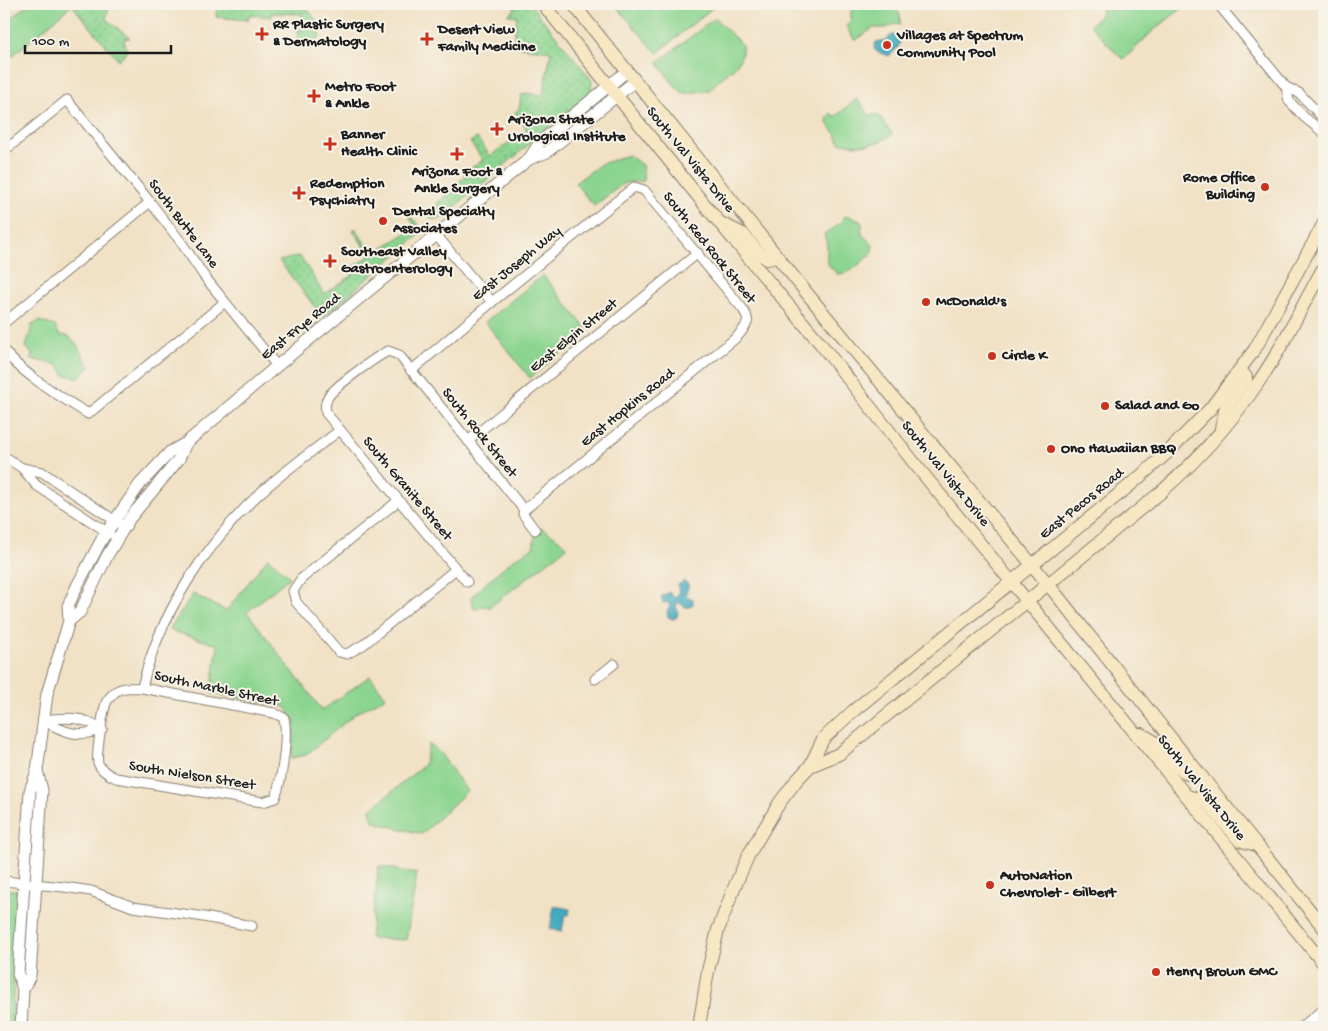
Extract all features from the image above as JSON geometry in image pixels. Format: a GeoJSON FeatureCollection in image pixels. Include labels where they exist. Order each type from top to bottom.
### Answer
{"type":"FeatureCollection","features":[{"type":"Feature","properties":{"kind":"main road","name":"South Val Vista Drive"},"geometry":{"type":"LineString","coordinates":[[542,4],[1324,964]]}},
{"type":"Feature","properties":{"kind":"main road","name":"South Val Vista Drive"},"geometry":{"type":"LineString","coordinates":[[572,4],[777,257],[1048,584],[1324,928]]}},
{"type":"Feature","properties":{"kind":"main road"},"geometry":{"type":"LineString","coordinates":[[719,222],[743,234],[759,253],[768,259],[777,257]]}},
{"type":"Feature","properties":{"kind":"main road","name":"East Pecos Road"},"geometry":{"type":"LineString","coordinates":[[699,1027],[712,952],[737,880],[749,854],[780,802],[810,766],[823,739],[852,712],[1135,481],[1166,454],[1210,410],[1264,335],[1324,223]]}},
{"type":"Feature","properties":{"kind":"main road","name":"East Pecos Road"},"geometry":{"type":"LineString","coordinates":[[810,766],[839,754],[1171,483],[1196,460],[1220,433],[1274,358],[1324,267]]}},
{"type":"Feature","properties":{"kind":"main road"},"geometry":{"type":"LineString","coordinates":[[833,361],[851,346]]}},
{"type":"Feature","properties":{"kind":"main road"},"geometry":{"type":"LineString","coordinates":[[1220,433],[1226,407],[1246,380],[1246,376],[1240,370]]}},
{"type":"Feature","properties":{"kind":"main road"},"geometry":{"type":"LineString","coordinates":[[1132,729],[1156,743],[1179,770],[1188,775],[1202,777]]}},
{"type":"Feature","properties":{"kind":"main road"},"geometry":{"type":"LineString","coordinates":[[1187,796],[1206,801],[1239,840],[1256,845]]}},
{"type":"Feature","properties":{"kind":"street"},"geometry":{"type":"LineString","coordinates":[[1218,4],[1286,87],[1299,93],[1324,119]]}},
{"type":"Feature","properties":{"kind":"street","name":"East Frye Road"},"geometry":{"type":"LineString","coordinates":[[21,1027],[23,989],[18,974],[30,883],[30,791],[37,771],[43,720],[51,677],[69,622],[80,612],[116,529],[179,458],[186,443],[529,159],[540,142],[627,71]]}},
{"type":"Feature","properties":{"kind":"street","name":"East Frye Road"},"geometry":{"type":"LineString","coordinates":[[529,159],[547,152],[635,81]]}},
{"type":"Feature","properties":{"kind":"street"},"geometry":{"type":"LineString","coordinates":[[1286,87],[1289,100],[1303,116],[1324,133]]}},
{"type":"Feature","properties":{"kind":"street","name":"South Butte Lane"},"geometry":{"type":"LineString","coordinates":[[4,151],[67,100],[150,202],[225,302],[277,366]]}},
{"type":"Feature","properties":{"kind":"street","name":"East Joseph Way"},"geometry":{"type":"LineString","coordinates":[[411,371],[622,196],[634,187],[644,190]]}},
{"type":"Feature","properties":{"kind":"street","name":"South Red Rock Street"},"geometry":{"type":"LineString","coordinates":[[644,190],[742,308],[748,317],[747,325]]}},
{"type":"Feature","properties":{"kind":"street"},"geometry":{"type":"LineString","coordinates":[[4,323],[150,202]]}},
{"type":"Feature","properties":{"kind":"street"},"geometry":{"type":"LineString","coordinates":[[437,236],[492,302]]}},
{"type":"Feature","properties":{"kind":"street","name":"East Elgin Street"},"geometry":{"type":"LineString","coordinates":[[468,441],[698,253]]}},
{"type":"Feature","properties":{"kind":"street"},"geometry":{"type":"LineString","coordinates":[[4,350],[39,382],[88,414],[225,302]]}},
{"type":"Feature","properties":{"kind":"street","name":"East Hopkins Road"},"geometry":{"type":"LineString","coordinates":[[524,510],[737,337],[747,325]]}},
{"type":"Feature","properties":{"kind":"street","name":"South Rock Street"},"geometry":{"type":"LineString","coordinates":[[326,412],[324,405],[329,395],[376,357],[388,351],[399,355],[524,510],[523,514],[535,530]]}},
{"type":"Feature","properties":{"kind":"street","name":"South Granite Street"},"geometry":{"type":"LineString","coordinates":[[326,412],[467,582]]}},
{"type":"Feature","properties":{"kind":"street"},"geometry":{"type":"LineString","coordinates":[[102,729],[107,701],[114,692],[124,688],[142,688],[146,667],[173,605],[219,538],[260,493],[340,430]]}},
{"type":"Feature","properties":{"kind":"street"},"geometry":{"type":"LineString","coordinates":[[4,456],[22,468],[36,484],[116,529]]}},
{"type":"Feature","properties":{"kind":"street"},"geometry":{"type":"LineString","coordinates":[[22,468],[42,472],[116,529]]}},
{"type":"Feature","properties":{"kind":"street"},"geometry":{"type":"LineString","coordinates":[[398,501],[301,579],[292,591],[296,602],[339,652],[347,654],[363,645],[456,569]]}},
{"type":"Feature","properties":{"kind":"street"},"geometry":{"type":"LineString","coordinates":[[595,679],[614,664]]}},
{"type":"Feature","properties":{"kind":"street","name":"South Marble Street"},"geometry":{"type":"LineString","coordinates":[[142,688],[274,713],[284,718],[286,728],[279,788],[275,798]]}},
{"type":"Feature","properties":{"kind":"street"},"geometry":{"type":"LineString","coordinates":[[43,720],[64,717],[92,722],[102,729]]}},
{"type":"Feature","properties":{"kind":"street"},"geometry":{"type":"LineString","coordinates":[[43,720],[61,731],[88,735],[102,729]]}},
{"type":"Feature","properties":{"kind":"street","name":"South Nielson Street"},"geometry":{"type":"LineString","coordinates":[[102,729],[97,755],[99,765],[105,773],[116,778],[263,802],[275,798]]}},
{"type":"Feature","properties":{"kind":"street"},"geometry":{"type":"LineString","coordinates":[[4,881],[91,891],[133,907],[252,926]]}},
{"type":"Feature","properties":{"kind":"street"},"geometry":{"type":"LineString","coordinates":[[1303,1027],[1324,1010]]}},
{"type":"Feature","properties":{"kind":"green space"},"geometry":{"type":"Polygon","coordinates":[[[29,4],[72,5],[4,63],[4,24],[29,4]]]}},
{"type":"Feature","properties":{"kind":"green space"},"geometry":{"type":"Polygon","coordinates":[[[71,4],[110,4],[106,19],[130,38],[124,39],[127,52],[118,60],[71,4]]]}},
{"type":"Feature","properties":{"kind":"green space"},"geometry":{"type":"Polygon","coordinates":[[[251,4],[287,4],[304,7],[316,20],[320,37],[315,43],[310,37],[296,49],[298,30],[301,30],[302,14],[272,13],[272,17],[249,15],[248,20],[216,17],[217,5],[251,7],[251,4]]]}},
{"type":"Feature","properties":{"kind":"green space"},"geometry":{"type":"Polygon","coordinates":[[[511,4],[530,4],[592,80],[591,92],[442,218],[432,219],[427,213],[438,206],[437,203],[452,192],[450,188],[466,177],[464,173],[483,160],[470,142],[477,138],[490,156],[527,130],[515,112],[519,109],[521,95],[525,95],[525,93],[543,95],[551,51],[513,46],[517,16],[508,15],[515,9],[511,4]]]}},
{"type":"Feature","properties":{"kind":"green space"},"geometry":{"type":"Polygon","coordinates":[[[614,4],[717,4],[657,53],[614,4]]]}},
{"type":"Feature","properties":{"kind":"green space"},"geometry":{"type":"Polygon","coordinates":[[[859,4],[894,4],[900,15],[900,25],[895,24],[885,28],[873,28],[855,41],[846,26],[851,21],[851,8],[859,4]]]}},
{"type":"Feature","properties":{"kind":"green space"},"geometry":{"type":"Polygon","coordinates":[[[1121,4],[1186,4],[1154,30],[1124,59],[1090,25],[1099,17],[1103,7],[1113,9],[1121,4]]]}},
{"type":"Feature","properties":{"kind":"green space"},"geometry":{"type":"Polygon","coordinates":[[[715,18],[742,45],[740,59],[710,90],[682,92],[657,63],[715,18]]]}},
{"type":"Feature","properties":{"kind":"green space"},"geometry":{"type":"Polygon","coordinates":[[[857,99],[869,115],[878,115],[880,117],[892,134],[874,143],[852,145],[839,142],[836,134],[827,123],[827,118],[831,113],[836,116],[857,99]]]}},
{"type":"Feature","properties":{"kind":"green space"},"geometry":{"type":"Polygon","coordinates":[[[628,155],[642,165],[644,181],[624,183],[594,206],[575,183],[601,164],[628,155]]]}},
{"type":"Feature","properties":{"kind":"green space"},"geometry":{"type":"Polygon","coordinates":[[[406,212],[420,226],[420,234],[323,317],[279,261],[300,256],[324,294],[353,275],[350,269],[370,256],[353,230],[355,228],[372,254],[416,227],[406,212]]]}},
{"type":"Feature","properties":{"kind":"green space"},"geometry":{"type":"Polygon","coordinates":[[[849,216],[860,221],[863,226],[861,228],[862,234],[873,245],[871,256],[853,270],[837,274],[827,263],[827,244],[824,234],[837,225],[844,217],[849,216]]]}},
{"type":"Feature","properties":{"kind":"green space"},"geometry":{"type":"Polygon","coordinates":[[[543,275],[588,331],[530,378],[485,322],[543,275]]]}},
{"type":"Feature","properties":{"kind":"green space"},"geometry":{"type":"Polygon","coordinates":[[[39,321],[55,326],[59,335],[70,338],[78,346],[90,367],[79,378],[65,375],[58,365],[31,359],[32,354],[26,347],[32,325],[39,321]]]}},
{"type":"Feature","properties":{"kind":"green space"},"geometry":{"type":"Polygon","coordinates":[[[542,528],[567,547],[490,607],[483,606],[475,610],[471,597],[508,563],[533,548],[535,535],[542,528]]]}},
{"type":"Feature","properties":{"kind":"green space"},"geometry":{"type":"Polygon","coordinates":[[[268,558],[290,577],[247,612],[322,710],[370,676],[386,697],[356,713],[306,755],[291,758],[295,722],[286,707],[211,693],[218,645],[169,630],[193,594],[226,611],[268,558]]]}},
{"type":"Feature","properties":{"kind":"green space"},"geometry":{"type":"Polygon","coordinates":[[[429,744],[440,753],[467,791],[422,834],[374,822],[370,810],[424,765],[429,744]]]}},
{"type":"Feature","properties":{"kind":"green space"},"geometry":{"type":"Polygon","coordinates":[[[379,866],[417,874],[406,940],[370,938],[379,866]]]}},
{"type":"Feature","properties":{"kind":"green space"},"geometry":{"type":"Polygon","coordinates":[[[4,890],[17,890],[12,1027],[4,1027],[4,890]]]}},
{"type":"Feature","properties":{"kind":"water","name":"Villages at Spectrum Community Pool"},"geometry":{"type":"Polygon","coordinates":[[[892,35],[896,35],[900,43],[889,56],[874,49],[876,42],[886,40],[892,35]]]}},
{"type":"Feature","properties":{"kind":"water"},"geometry":{"type":"Polygon","coordinates":[[[684,581],[689,585],[685,595],[693,599],[693,604],[690,607],[685,607],[677,603],[677,617],[673,619],[668,617],[667,612],[670,606],[667,602],[663,603],[661,597],[669,592],[675,598],[679,593],[678,585],[684,581]]]}},
{"type":"Feature","properties":{"kind":"water"},"geometry":{"type":"Polygon","coordinates":[[[554,906],[570,909],[569,915],[565,915],[562,931],[550,929],[554,906]]]}},
{"type":"Feature","properties":{"kind":"place","name":"RR Plastic Surgery & Dermatology"},"geometry":{"type":"Point","coordinates":[262,34]}},
{"type":"Feature","properties":{"kind":"place","name":"Desert View Family Medicine"},"geometry":{"type":"Point","coordinates":[427,39]}},
{"type":"Feature","properties":{"kind":"place","name":"Villages at Spectrum Community Pool"},"geometry":{"type":"Point","coordinates":[887,45]}},
{"type":"Feature","properties":{"kind":"place","name":"Metro Foot & Ankle"},"geometry":{"type":"Point","coordinates":[314,96]}},
{"type":"Feature","properties":{"kind":"place","name":"Arizona State Urological Institute"},"geometry":{"type":"Point","coordinates":[497,129]}},
{"type":"Feature","properties":{"kind":"place","name":"Banner Health Clinic"},"geometry":{"type":"Point","coordinates":[330,144]}},
{"type":"Feature","properties":{"kind":"place","name":"Arizona Foot & Ankle Surgery"},"geometry":{"type":"Point","coordinates":[457,154]}},
{"type":"Feature","properties":{"kind":"place","name":"Rome Office Building"},"geometry":{"type":"Point","coordinates":[1265,187]}},
{"type":"Feature","properties":{"kind":"place","name":"Redemption Psychiatry"},"geometry":{"type":"Point","coordinates":[299,193]}},
{"type":"Feature","properties":{"kind":"place","name":"Dental Specialty Associates"},"geometry":{"type":"Point","coordinates":[383,221]}},
{"type":"Feature","properties":{"kind":"place","name":"Southeast Valley Gastroenterology"},"geometry":{"type":"Point","coordinates":[330,261]}},
{"type":"Feature","properties":{"kind":"place","name":"McDonald's"},"geometry":{"type":"Point","coordinates":[926,302]}},
{"type":"Feature","properties":{"kind":"place","name":"Circle K"},"geometry":{"type":"Point","coordinates":[992,356]}},
{"type":"Feature","properties":{"kind":"place","name":"Salad and Go"},"geometry":{"type":"Point","coordinates":[1105,406]}},
{"type":"Feature","properties":{"kind":"place","name":"Ono Hawaiian BBQ"},"geometry":{"type":"Point","coordinates":[1051,449]}},
{"type":"Feature","properties":{"kind":"place","name":"AutoNation Chevrolet - Gilbert"},"geometry":{"type":"Point","coordinates":[990,885]}},
{"type":"Feature","properties":{"kind":"place","name":"Henry Brown GMC"},"geometry":{"type":"Point","coordinates":[1156,972]}}]}
